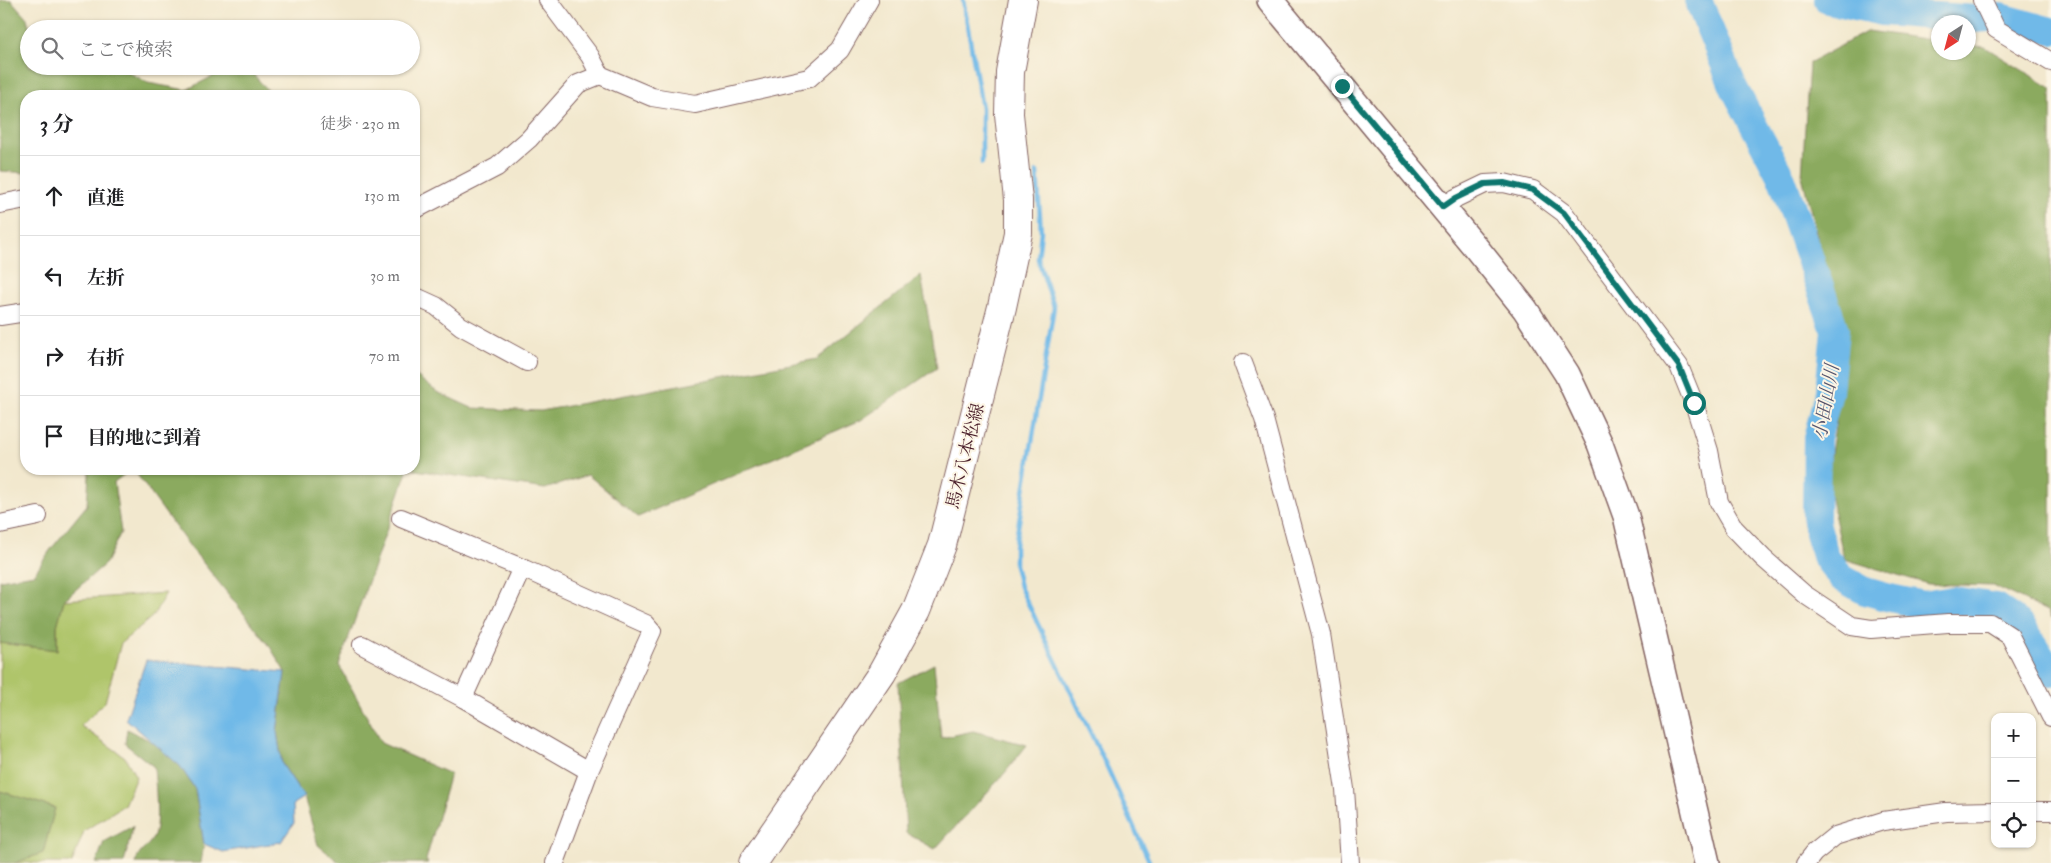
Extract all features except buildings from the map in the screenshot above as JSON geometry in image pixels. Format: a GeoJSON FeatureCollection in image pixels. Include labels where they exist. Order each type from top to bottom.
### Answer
{"type":"FeatureCollection","features":[{"type":"Feature","properties":{"kind":"main road","name":"馬木八本松線"},"geometry":{"type":"LineString","coordinates":[[753,863],[882,673],[916,611],[942,545],[1000,316],[1018,233],[1018,200],[1009,114],[1010,80],[1023,0]]}},
{"type":"Feature","properties":{"kind":"street"},"geometry":{"type":"LineString","coordinates":[[548,0],[590,56],[600,75],[652,97],[695,104],[809,78],[840,50],[869,0]]}},
{"type":"Feature","properties":{"kind":"street"},"geometry":{"type":"LineString","coordinates":[[1270,0],[1443,207],[1525,309],[1567,374],[1600,444],[1626,516],[1707,863]]}},
{"type":"Feature","properties":{"kind":"street"},"geometry":{"type":"LineString","coordinates":[[1982,0],[1996,29],[2051,62]]}},
{"type":"Feature","properties":{"kind":"street"},"geometry":{"type":"LineString","coordinates":[[420,207],[497,167],[529,139],[578,84],[600,75]]}},
{"type":"Feature","properties":{"kind":"street"},"geometry":{"type":"LineString","coordinates":[[1443,207],[1456,198],[1485,184],[1504,183],[1533,190],[1564,213],[1679,366],[1694,403],[1709,451],[1719,502],[1734,528],[1763,558],[1804,594],[1852,626],[1871,629],[1948,623],[1990,623],[2010,636],[2051,717]]}},
{"type":"Feature","properties":{"kind":"street"},"geometry":{"type":"LineString","coordinates":[[0,204],[20,200]]}},
{"type":"Feature","properties":{"kind":"street"},"geometry":{"type":"LineString","coordinates":[[420,299],[436,306],[460,326],[527,362]]}},
{"type":"Feature","properties":{"kind":"street"},"geometry":{"type":"LineString","coordinates":[[0,316],[20,313]]}},
{"type":"Feature","properties":{"kind":"street"},"geometry":{"type":"LineString","coordinates":[[1243,363],[1264,419],[1321,634],[1345,789],[1350,863]]}},
{"type":"Feature","properties":{"kind":"street"},"geometry":{"type":"LineString","coordinates":[[0,524],[38,516]]}},
{"type":"Feature","properties":{"kind":"street"},"geometry":{"type":"LineString","coordinates":[[401,518],[522,568],[646,624],[652,631],[589,771],[554,863]]}},
{"type":"Feature","properties":{"kind":"street"},"geometry":{"type":"LineString","coordinates":[[463,698],[522,568]]}},
{"type":"Feature","properties":{"kind":"street"},"geometry":{"type":"LineString","coordinates":[[362,645],[463,698],[589,771]]}},
{"type":"Feature","properties":{"kind":"street"},"geometry":{"type":"LineString","coordinates":[[1806,863],[1814,852],[1835,836],[1883,821],[1946,812],[1991,811]]}},
{"type":"Feature","properties":{"kind":"street"},"geometry":{"type":"LineString","coordinates":[[2036,811],[2051,811]]}},
{"type":"Feature","properties":{"kind":"green space"},"geometry":{"type":"Polygon","coordinates":[[[0,0],[11,0],[28,20],[20,20],[20,75],[134,75],[148,83],[186,90],[20,90],[20,173],[0,171],[0,0]]]}},
{"type":"Feature","properties":{"kind":"green space"},"geometry":{"type":"Polygon","coordinates":[[[1868,31],[1931,40],[1931,60],[1976,60],[1976,46],[1985,47],[2051,88],[2051,618],[2047,611],[1994,586],[1928,584],[1844,559],[1827,481],[1846,353],[1802,176],[1809,63],[1868,31]]]}},
{"type":"Feature","properties":{"kind":"green space"},"geometry":{"type":"Polygon","coordinates":[[[215,75],[254,75],[268,90],[186,90],[215,75]]]}},
{"type":"Feature","properties":{"kind":"green space"},"geometry":{"type":"Polygon","coordinates":[[[921,275],[937,368],[861,420],[638,517],[588,475],[545,489],[420,471],[420,379],[437,392],[472,408],[541,411],[817,359],[921,275]]]}},
{"type":"Feature","properties":{"kind":"green space"},"geometry":{"type":"Polygon","coordinates":[[[89,475],[124,475],[114,482],[121,532],[106,563],[64,600],[57,626],[57,650],[0,643],[0,580],[34,574],[51,549],[87,505],[89,475]]]}},
{"type":"Feature","properties":{"kind":"green space"},"geometry":{"type":"Polygon","coordinates":[[[137,475],[406,475],[339,665],[381,743],[450,774],[426,860],[428,863],[340,863],[318,845],[304,797],[282,764],[277,732],[285,672],[269,645],[184,539],[137,475]]]}},
{"type":"Feature","properties":{"kind":"green space"},"geometry":{"type":"Polygon","coordinates":[[[166,593],[153,616],[121,643],[105,702],[81,726],[125,757],[136,777],[124,805],[84,831],[72,863],[15,863],[43,852],[55,808],[0,791],[0,643],[57,650],[57,626],[64,600],[166,593]]]}},
{"type":"Feature","properties":{"kind":"green space"},"geometry":{"type":"Polygon","coordinates":[[[934,664],[941,738],[973,731],[1027,745],[1004,774],[935,849],[906,833],[898,683],[934,664]]]}},
{"type":"Feature","properties":{"kind":"green space"},"geometry":{"type":"Polygon","coordinates":[[[127,729],[154,743],[180,766],[195,789],[204,844],[201,863],[135,863],[153,838],[155,832],[157,814],[156,793],[154,767],[125,744],[127,729]]]}},
{"type":"Feature","properties":{"kind":"green space"},"geometry":{"type":"Polygon","coordinates":[[[0,791],[55,808],[43,853],[15,863],[0,863],[0,791]]]}},
{"type":"Feature","properties":{"kind":"green space"},"geometry":{"type":"Polygon","coordinates":[[[133,826],[124,863],[96,863],[104,842],[133,826]]]}},
{"type":"Feature","properties":{"kind":"water"},"geometry":{"type":"Polygon","coordinates":[[[146,660],[285,672],[277,732],[282,764],[304,797],[293,804],[294,823],[281,842],[223,852],[204,844],[195,789],[180,766],[126,719],[146,660]]]}},
{"type":"Feature","properties":{"kind":"waterway"},"geometry":{"type":"LineString","coordinates":[[963,0],[982,108],[982,163]]}},
{"type":"Feature","properties":{"kind":"waterway","name":"小田山川"},"geometry":{"type":"LineString","coordinates":[[1698,0],[1734,88],[1782,179],[1835,330],[1829,392],[1817,438],[1816,522],[1825,556],[1842,578],[1865,591],[1923,605],[1953,600],[1996,607],[2021,625],[2051,673]]}},
{"type":"Feature","properties":{"kind":"waterway"},"geometry":{"type":"LineString","coordinates":[[1828,0],[1883,12],[1975,19],[2001,17],[2051,31]]}},
{"type":"Feature","properties":{"kind":"waterway"},"geometry":{"type":"LineString","coordinates":[[1037,172],[1041,231],[1038,259],[1054,307],[1015,546],[1015,565],[1020,587],[1108,769],[1150,863]]}},
{"type":"Feature","properties":{"kind":"route"},"geometry":{"type":"LineString","coordinates":[[1342,86],[1443,207],[1456,198],[1485,184],[1504,183],[1533,190],[1564,213],[1679,366],[1694,403]]}}]}
